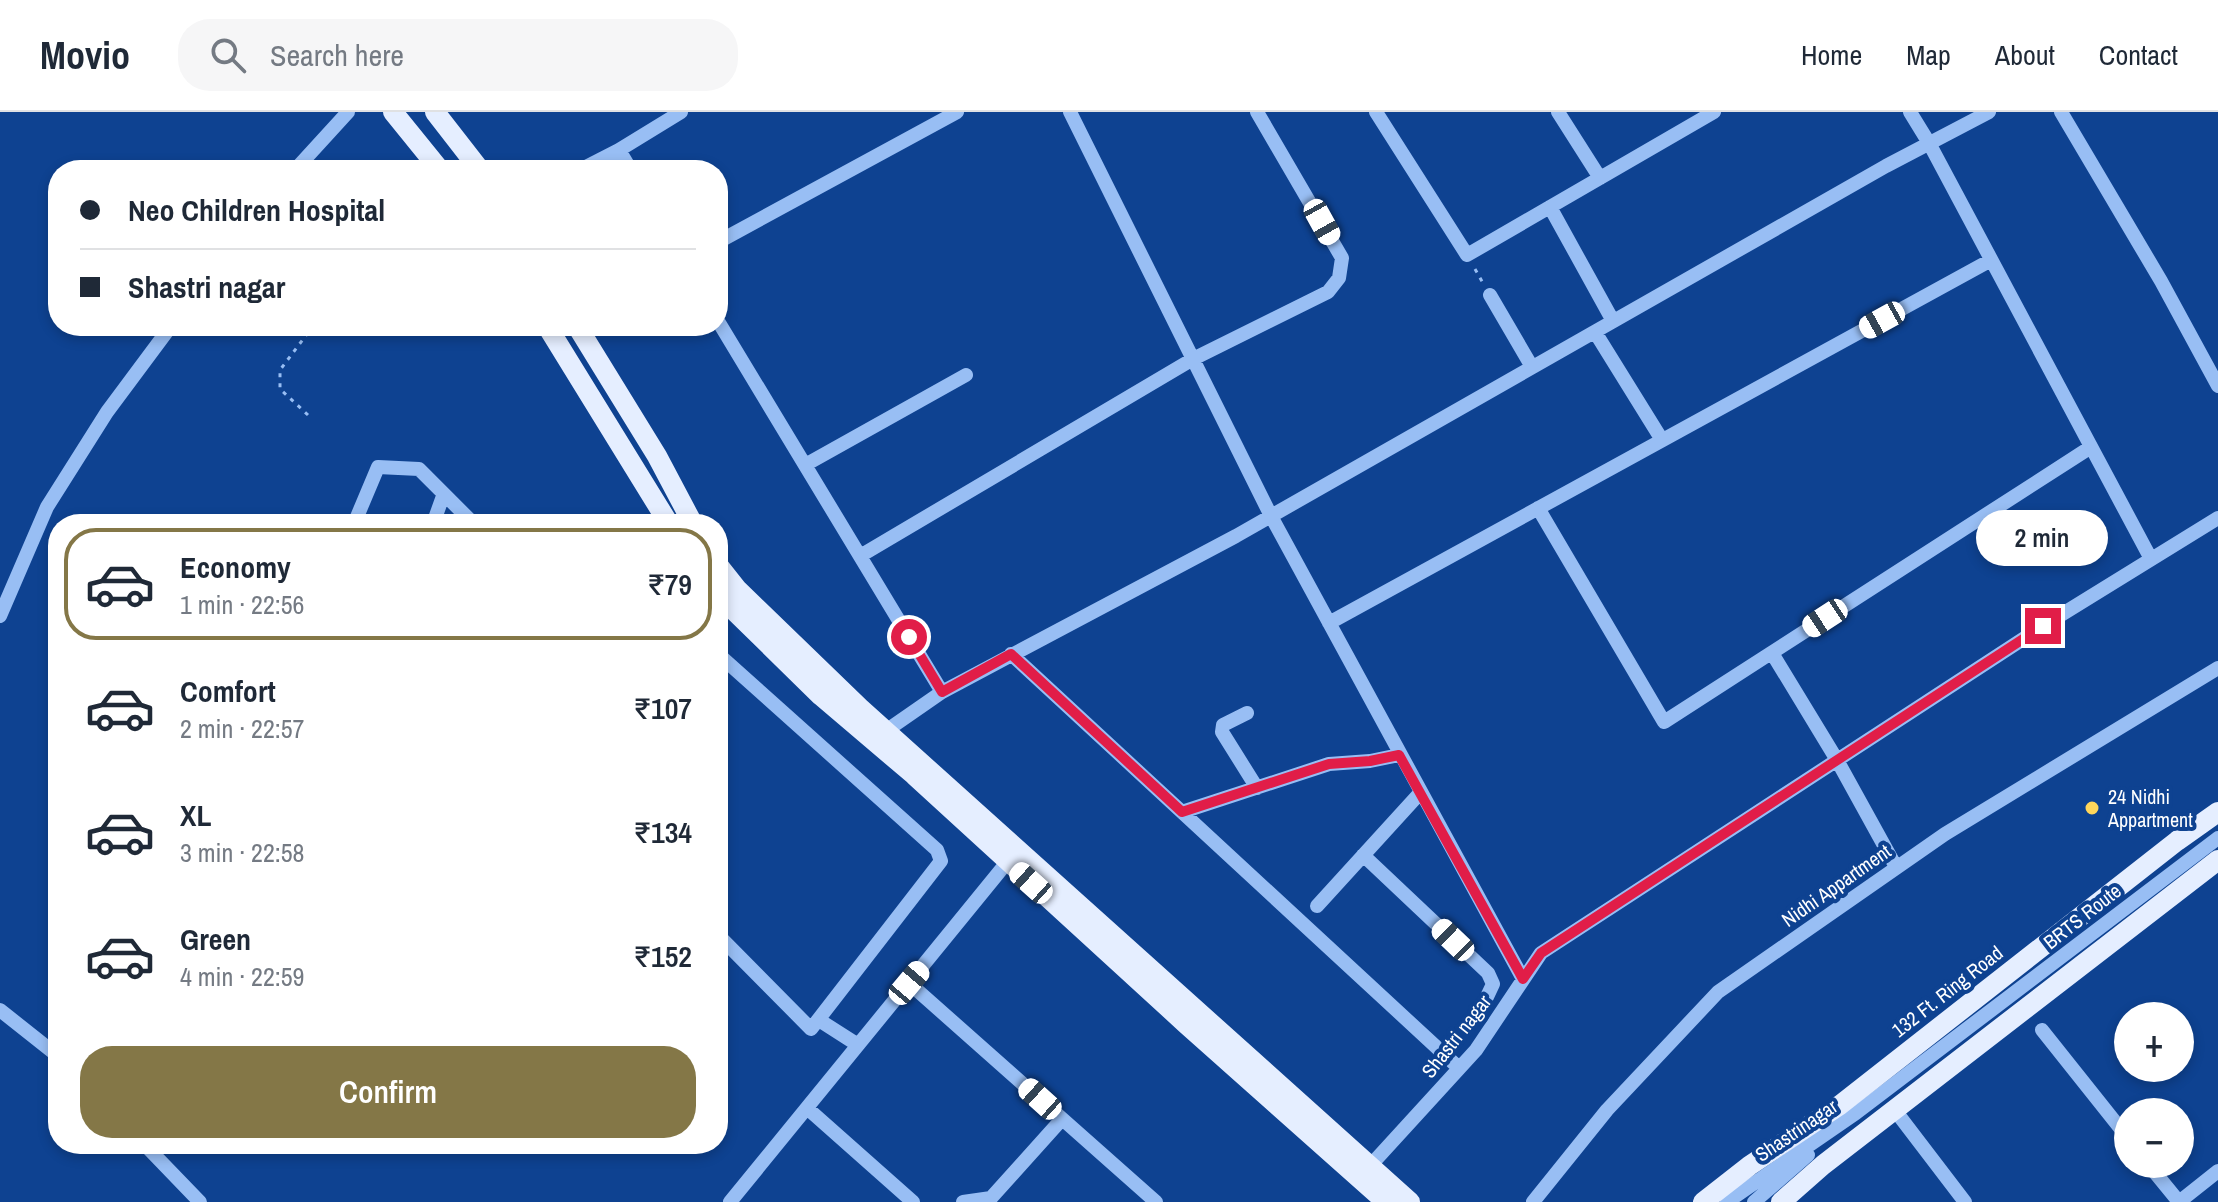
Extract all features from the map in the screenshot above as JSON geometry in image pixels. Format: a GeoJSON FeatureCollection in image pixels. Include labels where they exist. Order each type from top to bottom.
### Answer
{"type":"FeatureCollection","features":[{"type":"Feature","properties":{"kind":"main road"},"geometry":{"type":"LineString","coordinates":[[393,112],[432,160]]}},
{"type":"Feature","properties":{"kind":"main road"},"geometry":{"type":"LineString","coordinates":[[435,112],[472,160]]}},
{"type":"Feature","properties":{"kind":"main road"},"geometry":{"type":"LineString","coordinates":[[553,336],[663,514]]}},
{"type":"Feature","properties":{"kind":"main road"},"geometry":{"type":"LineString","coordinates":[[583,336],[657,456],[688,514]]}},
{"type":"Feature","properties":{"kind":"main road"},"geometry":{"type":"LineString","coordinates":[[728,578],[879,736],[1386,1202]]}},
{"type":"Feature","properties":{"kind":"main road"},"geometry":{"type":"LineString","coordinates":[[728,605],[821,696],[879,736]]}},
{"type":"Feature","properties":{"kind":"main road","name":"132 Ft. Ring Road"},"geometry":{"type":"LineString","coordinates":[[1703,1202],[1749,1166],[1840,1105],[2218,812]]}},
{"type":"Feature","properties":{"kind":"main road"},"geometry":{"type":"LineString","coordinates":[[1012,856],[1410,1202]]}},
{"type":"Feature","properties":{"kind":"main road"},"geometry":{"type":"LineString","coordinates":[[1781,1202],[1894,1109],[2218,860]]}},
{"type":"Feature","properties":{"kind":"street"},"geometry":{"type":"LineString","coordinates":[[304,160],[348,112]]}},
{"type":"Feature","properties":{"kind":"street"},"geometry":{"type":"LineString","coordinates":[[600,160],[681,112]]}},
{"type":"Feature","properties":{"kind":"street"},"geometry":{"type":"LineString","coordinates":[[728,237],[957,112]]}},
{"type":"Feature","properties":{"kind":"street"},"geometry":{"type":"LineString","coordinates":[[1070,112],[1271,516],[1523,979]]}},
{"type":"Feature","properties":{"kind":"street"},"geometry":{"type":"LineString","coordinates":[[860,556],[1193,359],[1328,292],[1339,278],[1342,258],[1257,112]]}},
{"type":"Feature","properties":{"kind":"street"},"geometry":{"type":"LineString","coordinates":[[1376,112],[1467,255],[1600,178],[1687,118],[1714,112]]}},
{"type":"Feature","properties":{"kind":"street"},"geometry":{"type":"LineString","coordinates":[[1558,112],[1600,178]]}},
{"type":"Feature","properties":{"kind":"street"},"geometry":{"type":"LineString","coordinates":[[1910,112],[2151,559]]}},
{"type":"Feature","properties":{"kind":"street"},"geometry":{"type":"LineString","coordinates":[[879,736],[942,692],[1271,516],[1929,143],[1989,112]]}},
{"type":"Feature","properties":{"kind":"street"},"geometry":{"type":"LineString","coordinates":[[2061,112],[2161,281],[2218,386]]}},
{"type":"Feature","properties":{"kind":"street"},"geometry":{"type":"LineString","coordinates":[[619,150],[625,160]]}},
{"type":"Feature","properties":{"kind":"street"},"geometry":{"type":"LineString","coordinates":[[1550,207],[1613,321]]}},
{"type":"Feature","properties":{"kind":"street"},"geometry":{"type":"LineString","coordinates":[[1329,623],[1991,260]]}},
{"type":"Feature","properties":{"kind":"street"},"geometry":{"type":"LineString","coordinates":[[1490,295],[1532,367]]}},
{"type":"Feature","properties":{"kind":"street"},"geometry":{"type":"LineString","coordinates":[[1595,332],[1662,440]]}},
{"type":"Feature","properties":{"kind":"street"},"geometry":{"type":"LineString","coordinates":[[0,616],[47,507],[107,412],[164,336]]}},
{"type":"Feature","properties":{"kind":"street"},"geometry":{"type":"LineString","coordinates":[[727,336],[942,692]]}},
{"type":"Feature","properties":{"kind":"street"},"geometry":{"type":"LineString","coordinates":[[805,465],[966,375]]}},
{"type":"Feature","properties":{"kind":"street"},"geometry":{"type":"LineString","coordinates":[[1538,508],[1664,722],[2091,447]]}},
{"type":"Feature","properties":{"kind":"street"},"geometry":{"type":"LineString","coordinates":[[358,514],[378,467],[419,469],[463,514]]}},
{"type":"Feature","properties":{"kind":"street"},"geometry":{"type":"LineString","coordinates":[[437,514],[443,496]]}},
{"type":"Feature","properties":{"kind":"street","name":"Shastri nagar"},"geometry":{"type":"LineString","coordinates":[[1370,1166],[1476,1050],[1541,953],[2043,626],[2218,518]]}},
{"type":"Feature","properties":{"kind":"street"},"geometry":{"type":"LineString","coordinates":[[1772,653],[1837,760],[1896,867]]}},
{"type":"Feature","properties":{"kind":"street"},"geometry":{"type":"LineString","coordinates":[[1011,654],[1459,1068]]}},
{"type":"Feature","properties":{"kind":"street"},"geometry":{"type":"LineString","coordinates":[[728,663],[937,850],[941,861],[811,1029],[728,945]]}},
{"type":"Feature","properties":{"kind":"street","name":"Nidhi Appartment"},"geometry":{"type":"LineString","coordinates":[[1533,1202],[1607,1110],[1718,992],[1958,825],[2218,668]]}},
{"type":"Feature","properties":{"kind":"street"},"geometry":{"type":"LineString","coordinates":[[1247,713],[1228,720],[1222,732],[1257,788]]}},
{"type":"Feature","properties":{"kind":"street"},"geometry":{"type":"LineString","coordinates":[[1182,812],[1329,764],[1399,755]]}},
{"type":"Feature","properties":{"kind":"street"},"geometry":{"type":"LineString","coordinates":[[1317,906],[1420,793]]}},
{"type":"Feature","properties":{"kind":"street","name":"BRTS Route"},"geometry":{"type":"LineString","coordinates":[[1856,1113],[2218,838]]}},
{"type":"Feature","properties":{"kind":"street"},"geometry":{"type":"LineString","coordinates":[[1363,855],[1488,973],[1493,984],[1485,1001]]}},
{"type":"Feature","properties":{"kind":"street"},"geometry":{"type":"LineString","coordinates":[[730,1202],[1012,856]]}},
{"type":"Feature","properties":{"kind":"street"},"geometry":{"type":"LineString","coordinates":[[909,983],[1156,1202]]}},
{"type":"Feature","properties":{"kind":"street"},"geometry":{"type":"LineString","coordinates":[[0,1010],[48,1048]]}},
{"type":"Feature","properties":{"kind":"street"},"geometry":{"type":"LineString","coordinates":[[819,1020],[858,1045]]}},
{"type":"Feature","properties":{"kind":"street"},"geometry":{"type":"LineString","coordinates":[[2042,1030],[2114,1120]]}},
{"type":"Feature","properties":{"kind":"street"},"geometry":{"type":"LineString","coordinates":[[807,1108],[913,1202]]}},
{"type":"Feature","properties":{"kind":"street"},"geometry":{"type":"LineString","coordinates":[[1894,1109],[1965,1202]]}},
{"type":"Feature","properties":{"kind":"street","name":"Shastrinagar"},"geometry":{"type":"LineString","coordinates":[[1727,1202],[1856,1113]]}},
{"type":"Feature","properties":{"kind":"street","name":"Shastrinagar"},"geometry":{"type":"LineString","coordinates":[[1754,1202],[1856,1113]]}},
{"type":"Feature","properties":{"kind":"street"},"geometry":{"type":"LineString","coordinates":[[963,1202],[992,1200],[1062,1119]]}},
{"type":"Feature","properties":{"kind":"street"},"geometry":{"type":"LineString","coordinates":[[154,1154],[200,1202]]}},
{"type":"Feature","properties":{"kind":"street"},"geometry":{"type":"LineString","coordinates":[[2159,1178],[2179,1202],[2218,1171]]}},
{"type":"Feature","properties":{"kind":"path"},"geometry":{"type":"LineString","coordinates":[[1467,255],[1490,295]]}},
{"type":"Feature","properties":{"kind":"path"},"geometry":{"type":"LineString","coordinates":[[306,336],[280,370],[280,389],[308,415]]}},
{"type":"Feature","properties":{"kind":"place","name":"24 Nidhi Appartment"},"geometry":{"type":"Point","coordinates":[2092,808]}},
{"type":"Feature","properties":{"kind":"route"},"geometry":{"type":"LineString","coordinates":[[909,637],[942,692],[1011,654],[1182,812],[1329,764],[1356,763],[1399,755],[1523,979],[1541,953],[2043,626]]}}]}
